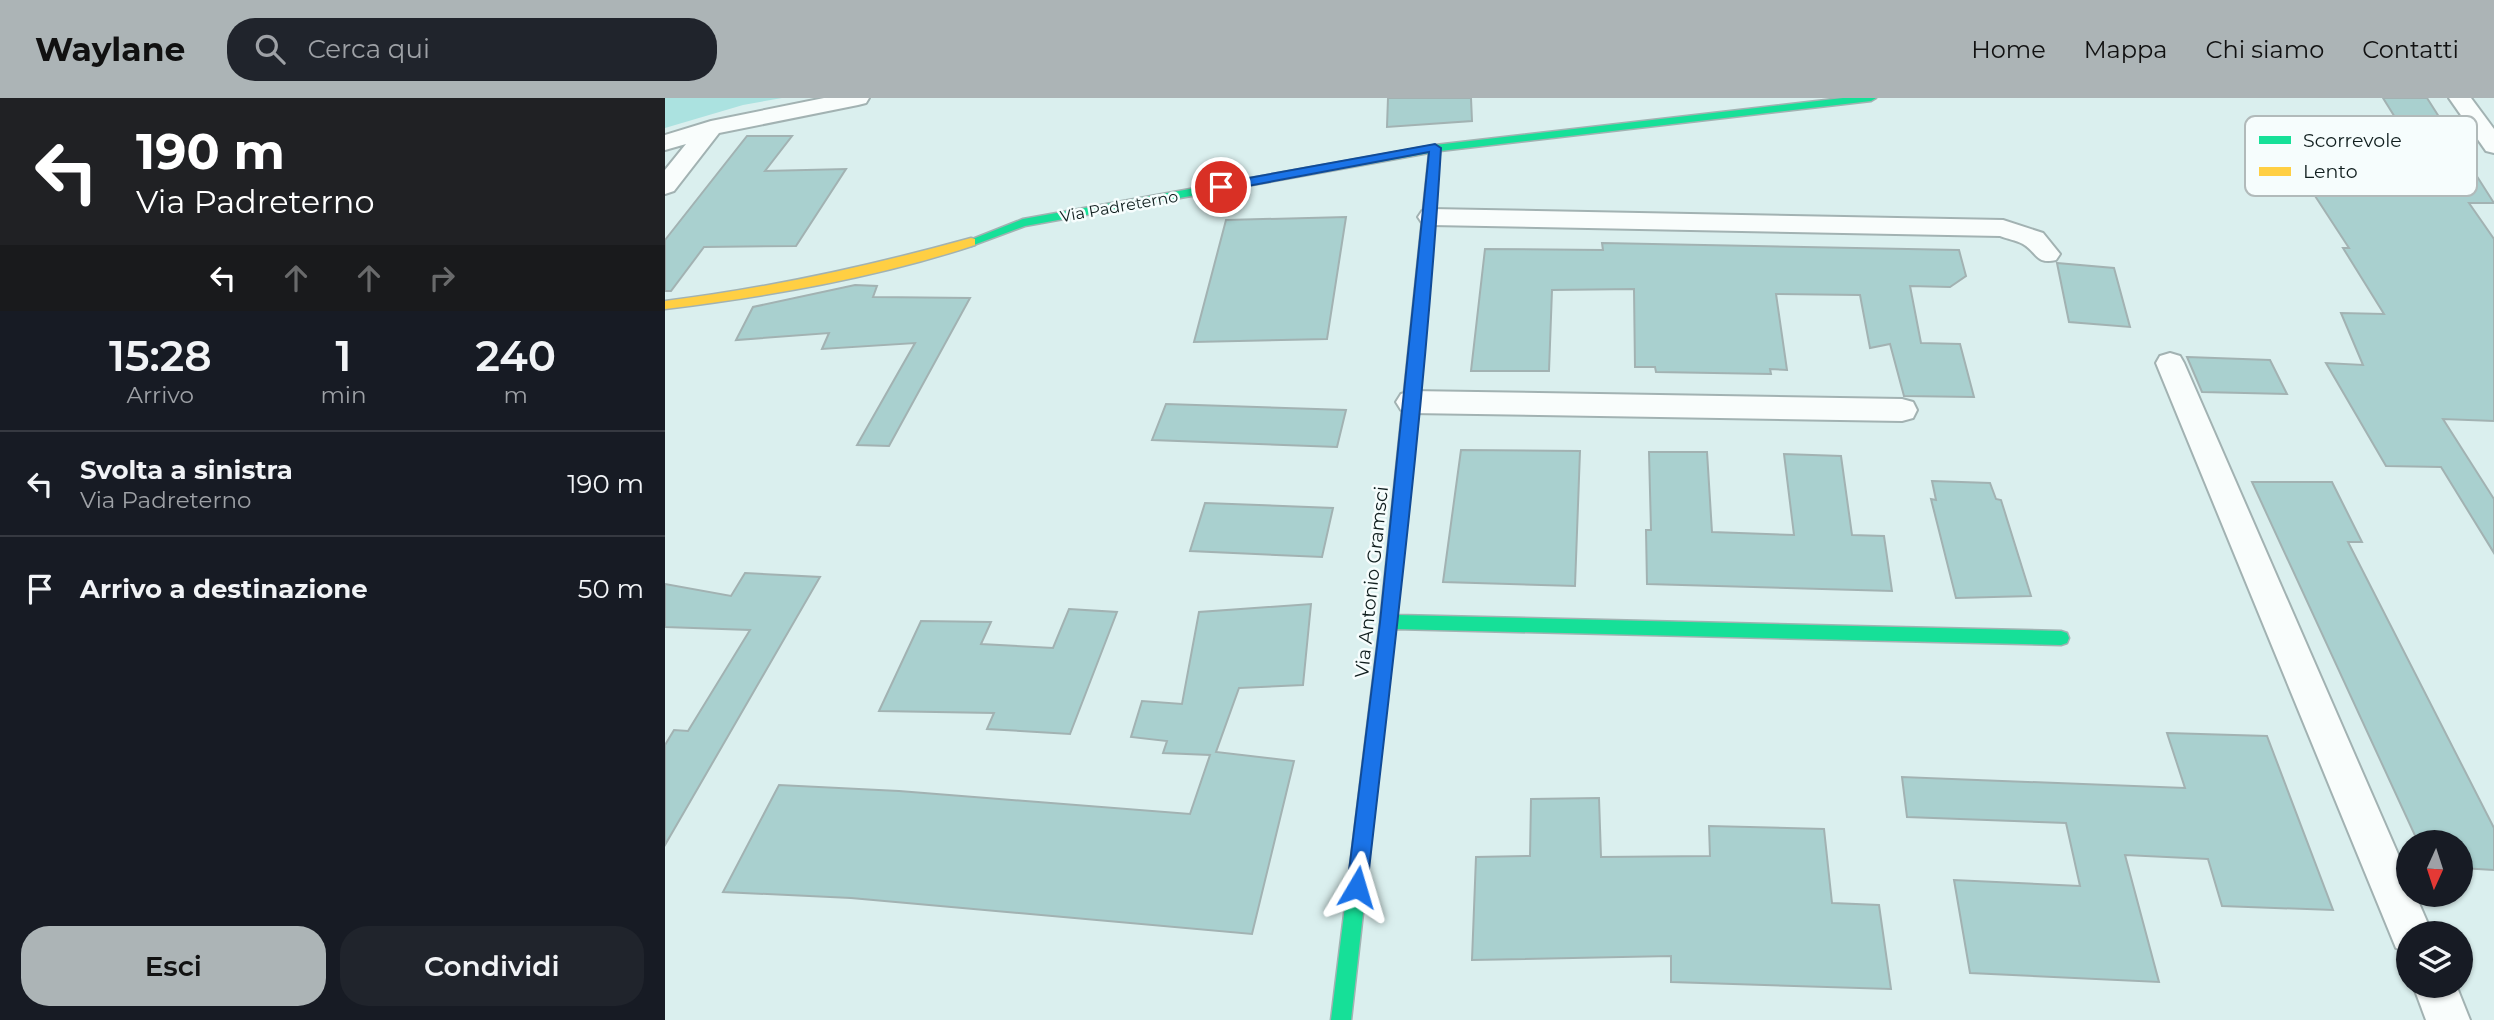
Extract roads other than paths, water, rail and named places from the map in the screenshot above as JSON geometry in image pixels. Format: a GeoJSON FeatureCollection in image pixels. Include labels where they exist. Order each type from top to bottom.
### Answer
{"type":"FeatureCollection","features":[{"type":"Feature","properties":{"kind":"street"},"geometry":{"type":"LineString","coordinates":[[665,143],[711,128],[858,98]]}},
{"type":"Feature","properties":{"kind":"street","name":"Via Padreterno"},"geometry":{"type":"LineString","coordinates":[[665,305],[737,298],[813,282],[943,252],[1023,223],[1435,148],[1871,98]]}},
{"type":"Feature","properties":{"kind":"street"},"geometry":{"type":"LineString","coordinates":[[2460,98],[2473,116]]}},
{"type":"Feature","properties":{"kind":"street"},"geometry":{"type":"LineString","coordinates":[[2477,122],[2494,146]]}},
{"type":"Feature","properties":{"kind":"street"},"geometry":{"type":"LineString","coordinates":[[665,186],[711,128]]}},
{"type":"Feature","properties":{"kind":"street","name":"Via Antonio Gramsci"},"geometry":{"type":"LineString","coordinates":[[1341,1020],[1388,622],[1431,217],[1435,148]]}},
{"type":"Feature","properties":{"kind":"street"},"geometry":{"type":"LineString","coordinates":[[1431,217],[2003,228],[2034,239],[2047,254]]}},
{"type":"Feature","properties":{"kind":"street"},"geometry":{"type":"LineString","coordinates":[[2170,363],[2406,921]]}},
{"type":"Feature","properties":{"kind":"street"},"geometry":{"type":"LineString","coordinates":[[1411,402],[1902,410]]}},
{"type":"Feature","properties":{"kind":"street"},"geometry":{"type":"LineString","coordinates":[[1388,622],[2061,638]]}},
{"type":"Feature","properties":{"kind":"street"},"geometry":{"type":"LineString","coordinates":[[2439,998],[2448,1020]]}}]}
